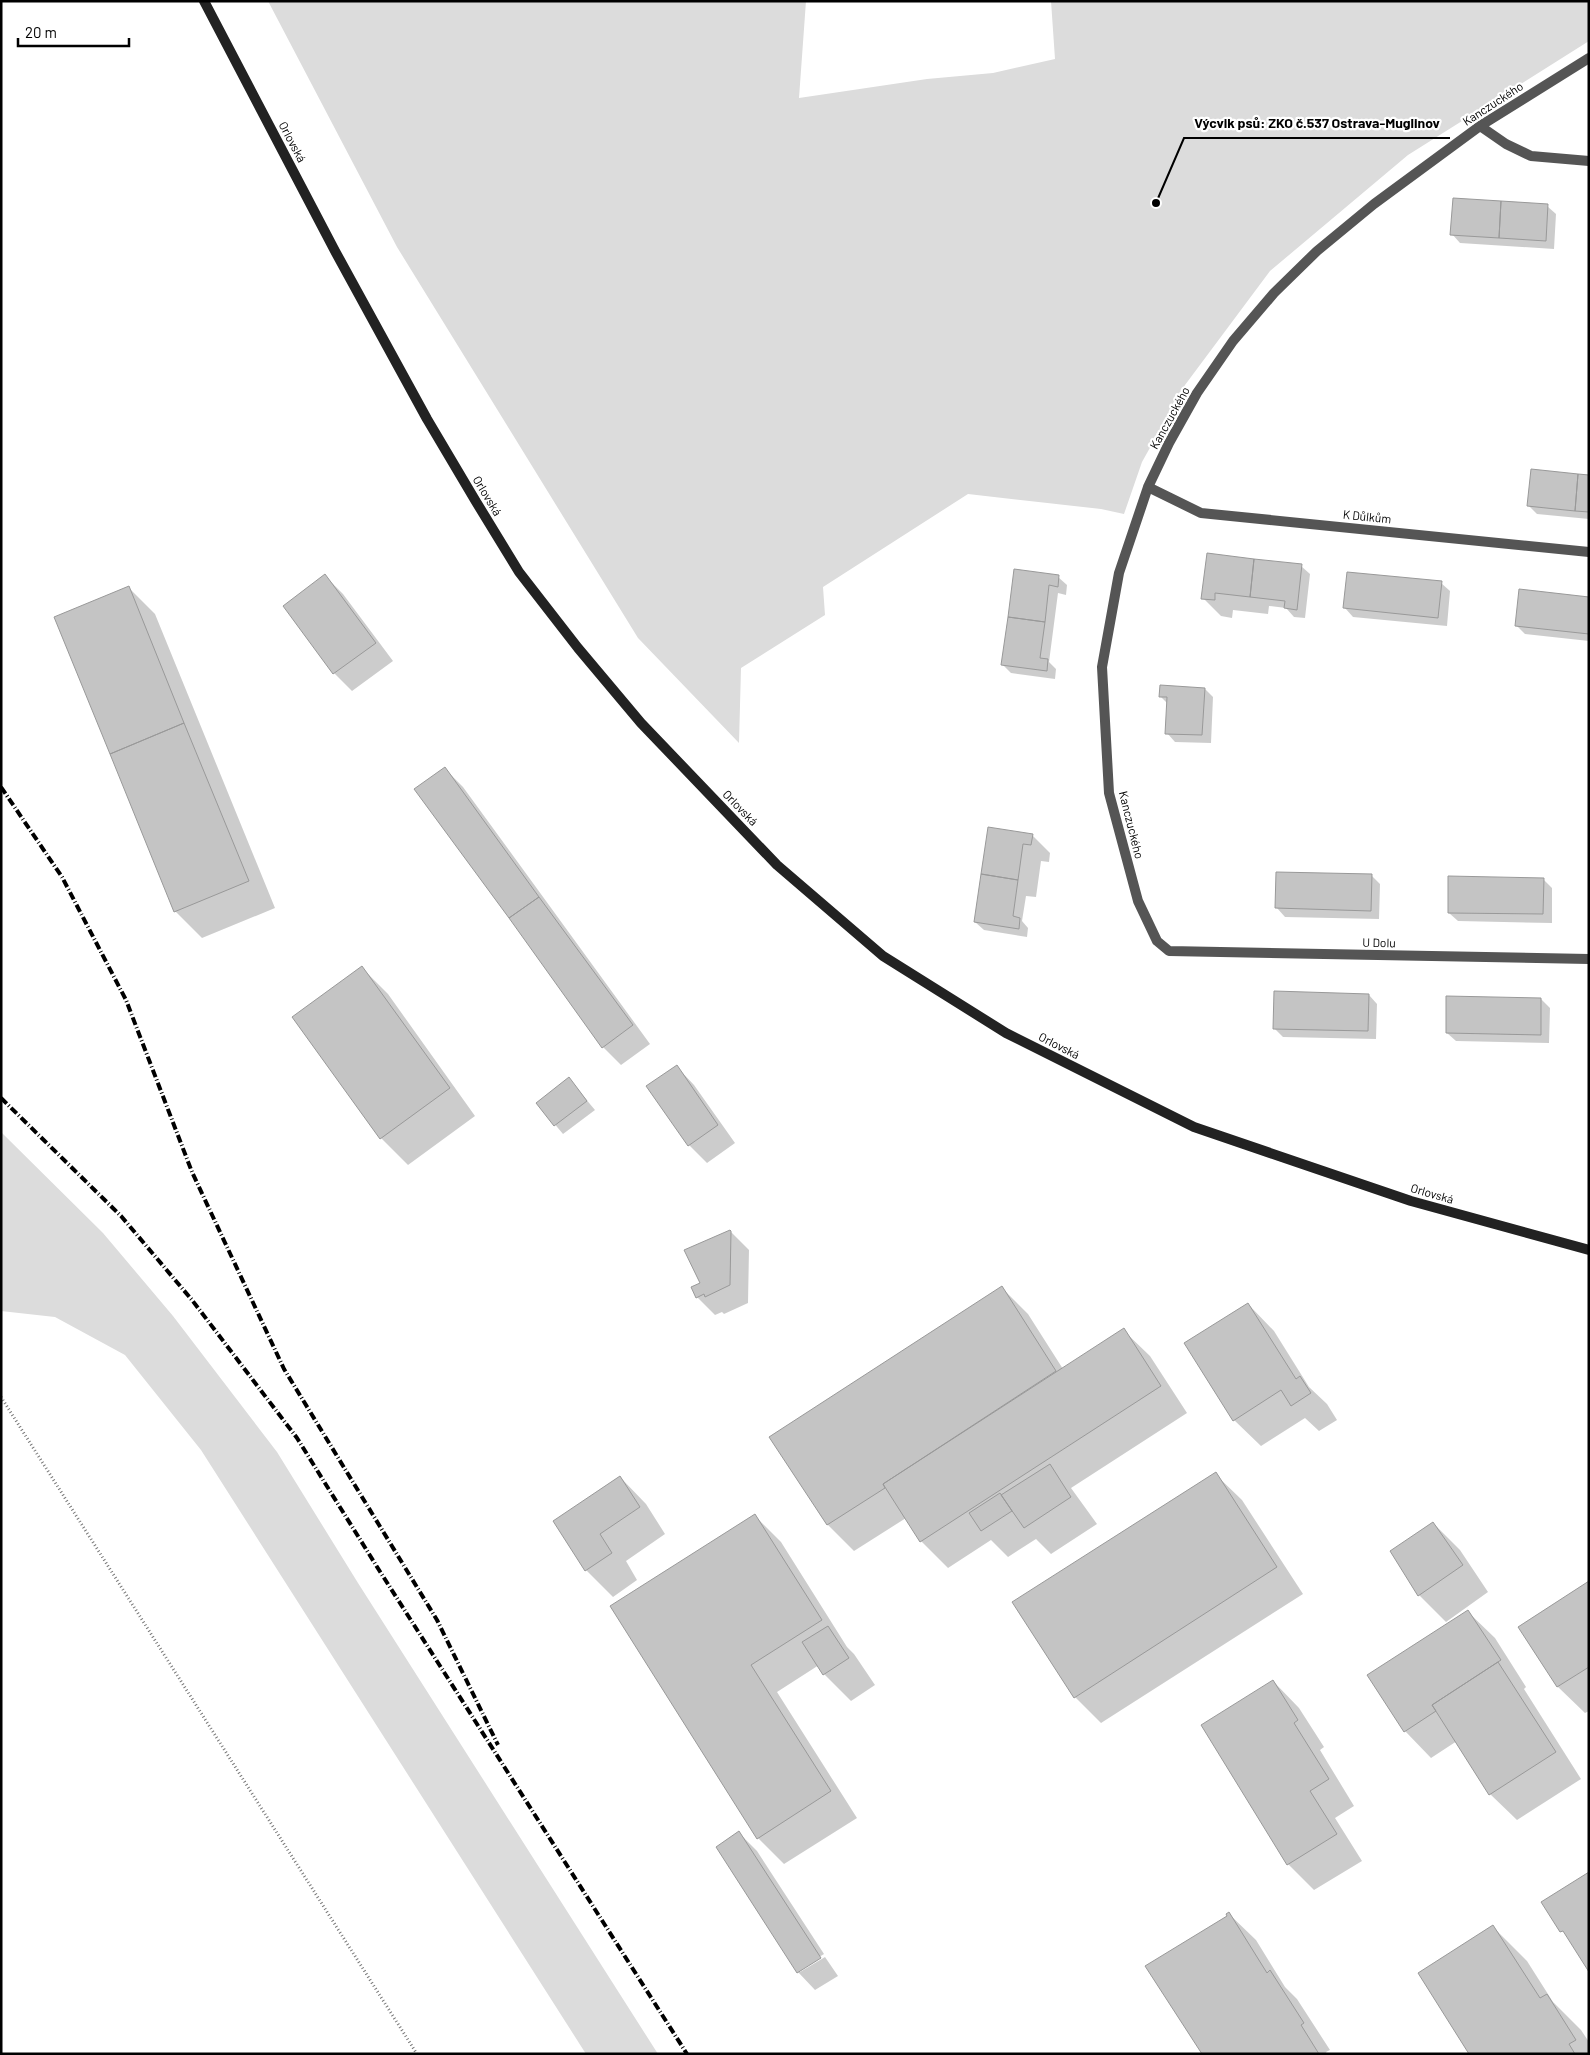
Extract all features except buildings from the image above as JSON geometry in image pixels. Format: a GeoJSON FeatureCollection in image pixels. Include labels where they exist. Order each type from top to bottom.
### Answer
{"type":"FeatureCollection","features":[{"type":"Feature","properties":{"kind":"main road","name":"Orlovská"},"geometry":{"type":"LineString","coordinates":[[204,1],[335,251],[408,385],[519,572],[578,648],[641,723],[777,865],[884,956],[1006,1033],[1194,1127],[1411,1201],[1589,1250]]}},
{"type":"Feature","properties":{"kind":"street","name":"Kanczuckého"},"geometry":{"type":"LineString","coordinates":[[1169,951],[1157,941],[1138,901],[1109,793],[1102,667],[1119,573],[1148,487],[1169,443],[1197,393],[1233,341],[1274,293],[1317,251],[1374,204],[1480,126],[1589,58]]}},
{"type":"Feature","properties":{"kind":"street"},"geometry":{"type":"LineString","coordinates":[[1480,126],[1506,144],[1531,156],[1589,160]]}},
{"type":"Feature","properties":{"kind":"street","name":"K Důlkům"},"geometry":{"type":"LineString","coordinates":[[1148,487],[1201,513],[1589,552]]}},
{"type":"Feature","properties":{"kind":"street","name":"U Dolu"},"geometry":{"type":"LineString","coordinates":[[1169,951],[1589,960]]}},
{"type":"Feature","properties":{"kind":"path"},"geometry":{"type":"LineString","coordinates":[[1,1397],[417,2054]]}},
{"type":"Feature","properties":{"kind":"shaded area"},"geometry":{"type":"Polygon","coordinates":[[[268,1],[806,1],[799,98],[927,79],[993,73],[1055,59],[1051,1],[1589,1],[1589,41],[1408,155],[1270,271],[1185,385],[1142,462],[1124,514],[1101,509],[968,494],[823,587],[825,615],[741,668],[739,743],[638,638],[397,247],[268,1]]]}},
{"type":"Feature","properties":{"kind":"shaded area"},"geometry":{"type":"Polygon","coordinates":[[[1,1132],[103,1233],[173,1316],[277,1452],[358,1583],[658,2054],[586,2054],[201,1450],[125,1355],[55,1317],[1,1311],[1,1132]]]}},
{"type":"Feature","properties":{"kind":"railway"},"geometry":{"type":"LineString","coordinates":[[1,787],[62,877],[126,1000],[192,1172],[284,1369],[437,1620],[498,1745]]}},
{"type":"Feature","properties":{"kind":"railway"},"geometry":{"type":"LineString","coordinates":[[1,1098],[121,1216],[192,1300],[297,1438],[687,2054]]}},
{"type":"Feature","properties":{"kind":"place","name":"Výcvik psů: ZKO č.537 Ostrava-Muglinov"},"geometry":{"type":"Point","coordinates":[1156,203]}}]}
